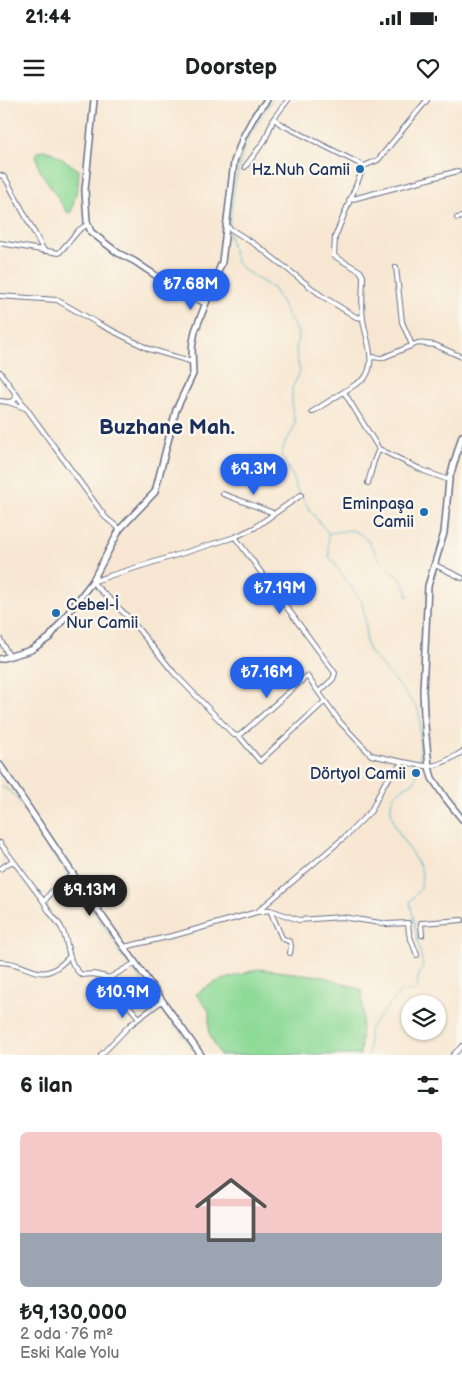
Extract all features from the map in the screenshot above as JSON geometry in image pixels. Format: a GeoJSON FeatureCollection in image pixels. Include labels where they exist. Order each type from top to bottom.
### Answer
{"type":"FeatureCollection","features":[{"type":"Feature","properties":{"kind":"street"},"geometry":{"type":"LineString","coordinates":[[94,100],[85,190],[88,224],[91,232],[118,253],[134,260],[167,283],[205,302]]}},
{"type":"Feature","properties":{"kind":"street"},"geometry":{"type":"LineString","coordinates":[[0,659],[31,650],[49,638],[92,582],[120,529],[155,492],[176,410],[193,374],[192,348],[195,331],[222,262],[234,162],[243,137],[255,115],[267,100]]}},
{"type":"Feature","properties":{"kind":"street"},"geometry":{"type":"LineString","coordinates":[[246,168],[265,140],[274,118],[288,100]]}},
{"type":"Feature","properties":{"kind":"street"},"geometry":{"type":"LineString","coordinates":[[312,412],[367,376],[371,357],[363,318],[363,276],[360,272],[334,256],[335,237],[364,166],[378,160],[427,100]]}},
{"type":"Feature","properties":{"kind":"street"},"geometry":{"type":"LineString","coordinates":[[274,118],[288,129],[364,166]]}},
{"type":"Feature","properties":{"kind":"street"},"geometry":{"type":"LineString","coordinates":[[349,200],[458,171]]}},
{"type":"Feature","properties":{"kind":"street"},"geometry":{"type":"LineString","coordinates":[[0,175],[7,181],[44,251]]}},
{"type":"Feature","properties":{"kind":"street"},"geometry":{"type":"LineString","coordinates":[[0,243],[59,253],[79,230],[88,224]]}},
{"type":"Feature","properties":{"kind":"street"},"geometry":{"type":"LineString","coordinates":[[226,226],[258,247],[322,296],[356,317],[363,318]]}},
{"type":"Feature","properties":{"kind":"street"},"geometry":{"type":"LineString","coordinates":[[396,267],[402,322],[412,345]]}},
{"type":"Feature","properties":{"kind":"street"},"geometry":{"type":"LineString","coordinates":[[0,296],[57,300],[150,349],[192,362]]}},
{"type":"Feature","properties":{"kind":"street"},"geometry":{"type":"LineString","coordinates":[[371,357],[382,358],[418,343],[434,345],[462,357]]}},
{"type":"Feature","properties":{"kind":"street"},"geometry":{"type":"LineString","coordinates":[[0,372],[106,518],[120,529]]}},
{"type":"Feature","properties":{"kind":"street"},"geometry":{"type":"LineString","coordinates":[[344,392],[379,449],[424,471],[449,480]]}},
{"type":"Feature","properties":{"kind":"street"},"geometry":{"type":"LineString","coordinates":[[8,402],[14,401],[17,395]]}},
{"type":"Feature","properties":{"kind":"street"},"geometry":{"type":"LineString","coordinates":[[0,401],[26,408]]}},
{"type":"Feature","properties":{"kind":"street"},"geometry":{"type":"LineString","coordinates":[[462,436],[449,480],[444,533],[428,586],[423,691],[427,766],[432,778],[462,819]]}},
{"type":"Feature","properties":{"kind":"street"},"geometry":{"type":"LineString","coordinates":[[368,483],[379,449]]}},
{"type":"Feature","properties":{"kind":"street"},"geometry":{"type":"LineString","coordinates":[[223,494],[273,514]]}},
{"type":"Feature","properties":{"kind":"street"},"geometry":{"type":"LineString","coordinates":[[92,582],[235,537],[254,528],[301,496]]}},
{"type":"Feature","properties":{"kind":"street"},"geometry":{"type":"LineString","coordinates":[[235,537],[335,673],[333,679],[319,692]]}},
{"type":"Feature","properties":{"kind":"street"},"geometry":{"type":"LineString","coordinates":[[435,565],[462,578]]}},
{"type":"Feature","properties":{"kind":"street"},"geometry":{"type":"LineString","coordinates":[[92,582],[130,619],[153,649],[184,683],[234,736],[239,736],[260,761],[325,701]]}},
{"type":"Feature","properties":{"kind":"street"},"geometry":{"type":"LineString","coordinates":[[0,639],[9,656]]}},
{"type":"Feature","properties":{"kind":"street"},"geometry":{"type":"LineString","coordinates":[[239,736],[307,676],[340,722],[372,755],[427,766],[448,760],[462,752]]}},
{"type":"Feature","properties":{"kind":"street"},"geometry":{"type":"LineString","coordinates":[[257,912],[347,835],[371,811],[384,784],[403,762]]}},
{"type":"Feature","properties":{"kind":"street"},"geometry":{"type":"LineString","coordinates":[[0,765],[71,876],[201,1055]]}},
{"type":"Feature","properties":{"kind":"street"},"geometry":{"type":"LineString","coordinates":[[0,844],[44,902],[63,931],[69,957],[76,972],[82,976],[93,974],[111,978],[122,998],[139,1018]]}},
{"type":"Feature","properties":{"kind":"street"},"geometry":{"type":"LineString","coordinates":[[0,868],[12,861]]}},
{"type":"Feature","properties":{"kind":"street"},"geometry":{"type":"LineString","coordinates":[[44,902],[51,892],[71,876]]}},
{"type":"Feature","properties":{"kind":"street"},"geometry":{"type":"LineString","coordinates":[[270,910],[282,938],[290,942],[290,953]]}},
{"type":"Feature","properties":{"kind":"street"},"geometry":{"type":"LineString","coordinates":[[124,947],[176,936],[257,912],[270,910],[299,920],[342,917],[387,924],[408,923],[409,934],[417,955]]}},
{"type":"Feature","properties":{"kind":"street"},"geometry":{"type":"LineString","coordinates":[[422,935],[421,923],[462,920]]}},
{"type":"Feature","properties":{"kind":"street"},"geometry":{"type":"LineString","coordinates":[[0,962],[8,962],[32,972],[44,973],[54,970],[69,957]]}},
{"type":"Feature","properties":{"kind":"street"},"geometry":{"type":"LineString","coordinates":[[90,989],[135,963]]}},
{"type":"Feature","properties":{"kind":"street"},"geometry":{"type":"LineString","coordinates":[[100,1055],[130,1025],[162,1001]]}},
{"type":"Feature","properties":{"kind":"street"},"geometry":{"type":"LineString","coordinates":[[453,1055],[462,1046]]}},
{"type":"Feature","properties":{"kind":"green space"},"geometry":{"type":"Polygon","coordinates":[[[44,150],[53,153],[79,170],[78,185],[71,213],[67,212],[39,169],[36,155],[39,151],[44,150]]]}},
{"type":"Feature","properties":{"kind":"green space"},"geometry":{"type":"Polygon","coordinates":[[[258,969],[322,976],[362,990],[363,1013],[360,1055],[220,1055],[209,1033],[209,1011],[196,994],[213,983],[258,969]]]}},
{"type":"Feature","properties":{"kind":"waterway"},"geometry":{"type":"LineString","coordinates":[[229,225],[235,184],[245,143],[272,100]]}},
{"type":"Feature","properties":{"kind":"waterway"},"geometry":{"type":"LineString","coordinates":[[228,231],[236,261],[244,270],[274,289],[298,333],[296,353],[300,372],[292,388],[292,408],[295,423],[281,455],[294,479],[295,487],[311,512],[328,533],[329,556],[362,602],[366,626],[366,642],[369,651],[417,707],[420,719],[420,764]]}},
{"type":"Feature","properties":{"kind":"waterway"},"geometry":{"type":"LineString","coordinates":[[329,533],[350,530],[365,538],[381,561],[404,584],[408,597]]}},
{"type":"Feature","properties":{"kind":"waterway"},"geometry":{"type":"LineString","coordinates":[[369,1055],[369,1029],[401,991],[417,990],[418,978],[423,966],[410,902],[421,889],[422,872],[399,833],[391,812],[391,803],[395,795],[401,789],[414,782],[420,768]]}},
{"type":"Feature","properties":{"kind":"waterway"},"geometry":{"type":"LineString","coordinates":[[0,786],[17,798],[47,846],[61,864]]}},
{"type":"Feature","properties":{"kind":"waterway"},"geometry":{"type":"LineString","coordinates":[[64,869],[68,875]]}},
{"type":"Feature","properties":{"kind":"waterway"},"geometry":{"type":"LineString","coordinates":[[70,878],[115,942],[120,954],[129,964]]}},
{"type":"Feature","properties":{"kind":"waterway"},"geometry":{"type":"LineString","coordinates":[[132,968],[157,1002]]}},
{"type":"Feature","properties":{"kind":"waterway"},"geometry":{"type":"LineString","coordinates":[[161,1007],[178,1029]]}},
{"type":"Feature","properties":{"kind":"waterway"},"geometry":{"type":"LineString","coordinates":[[181,1032],[194,1049]]}},
{"type":"Feature","properties":{"kind":"place","name":"Hz.Nuh Camii"},"geometry":{"type":"Point","coordinates":[360,169]}},
{"type":"Feature","properties":{"kind":"place","name":"Eminpaşa Camii"},"geometry":{"type":"Point","coordinates":[424,512]}},
{"type":"Feature","properties":{"kind":"place","name":"Cebel-İ Nur Camii"},"geometry":{"type":"Point","coordinates":[56,613]}},
{"type":"Feature","properties":{"kind":"place","name":"Dörtyol Camii"},"geometry":{"type":"Point","coordinates":[416,773]}},
{"type":"Feature","properties":{"kind":"district","name":"Buzhane Mah."},"geometry":{"type":"Point","coordinates":[167,427]}}]}
